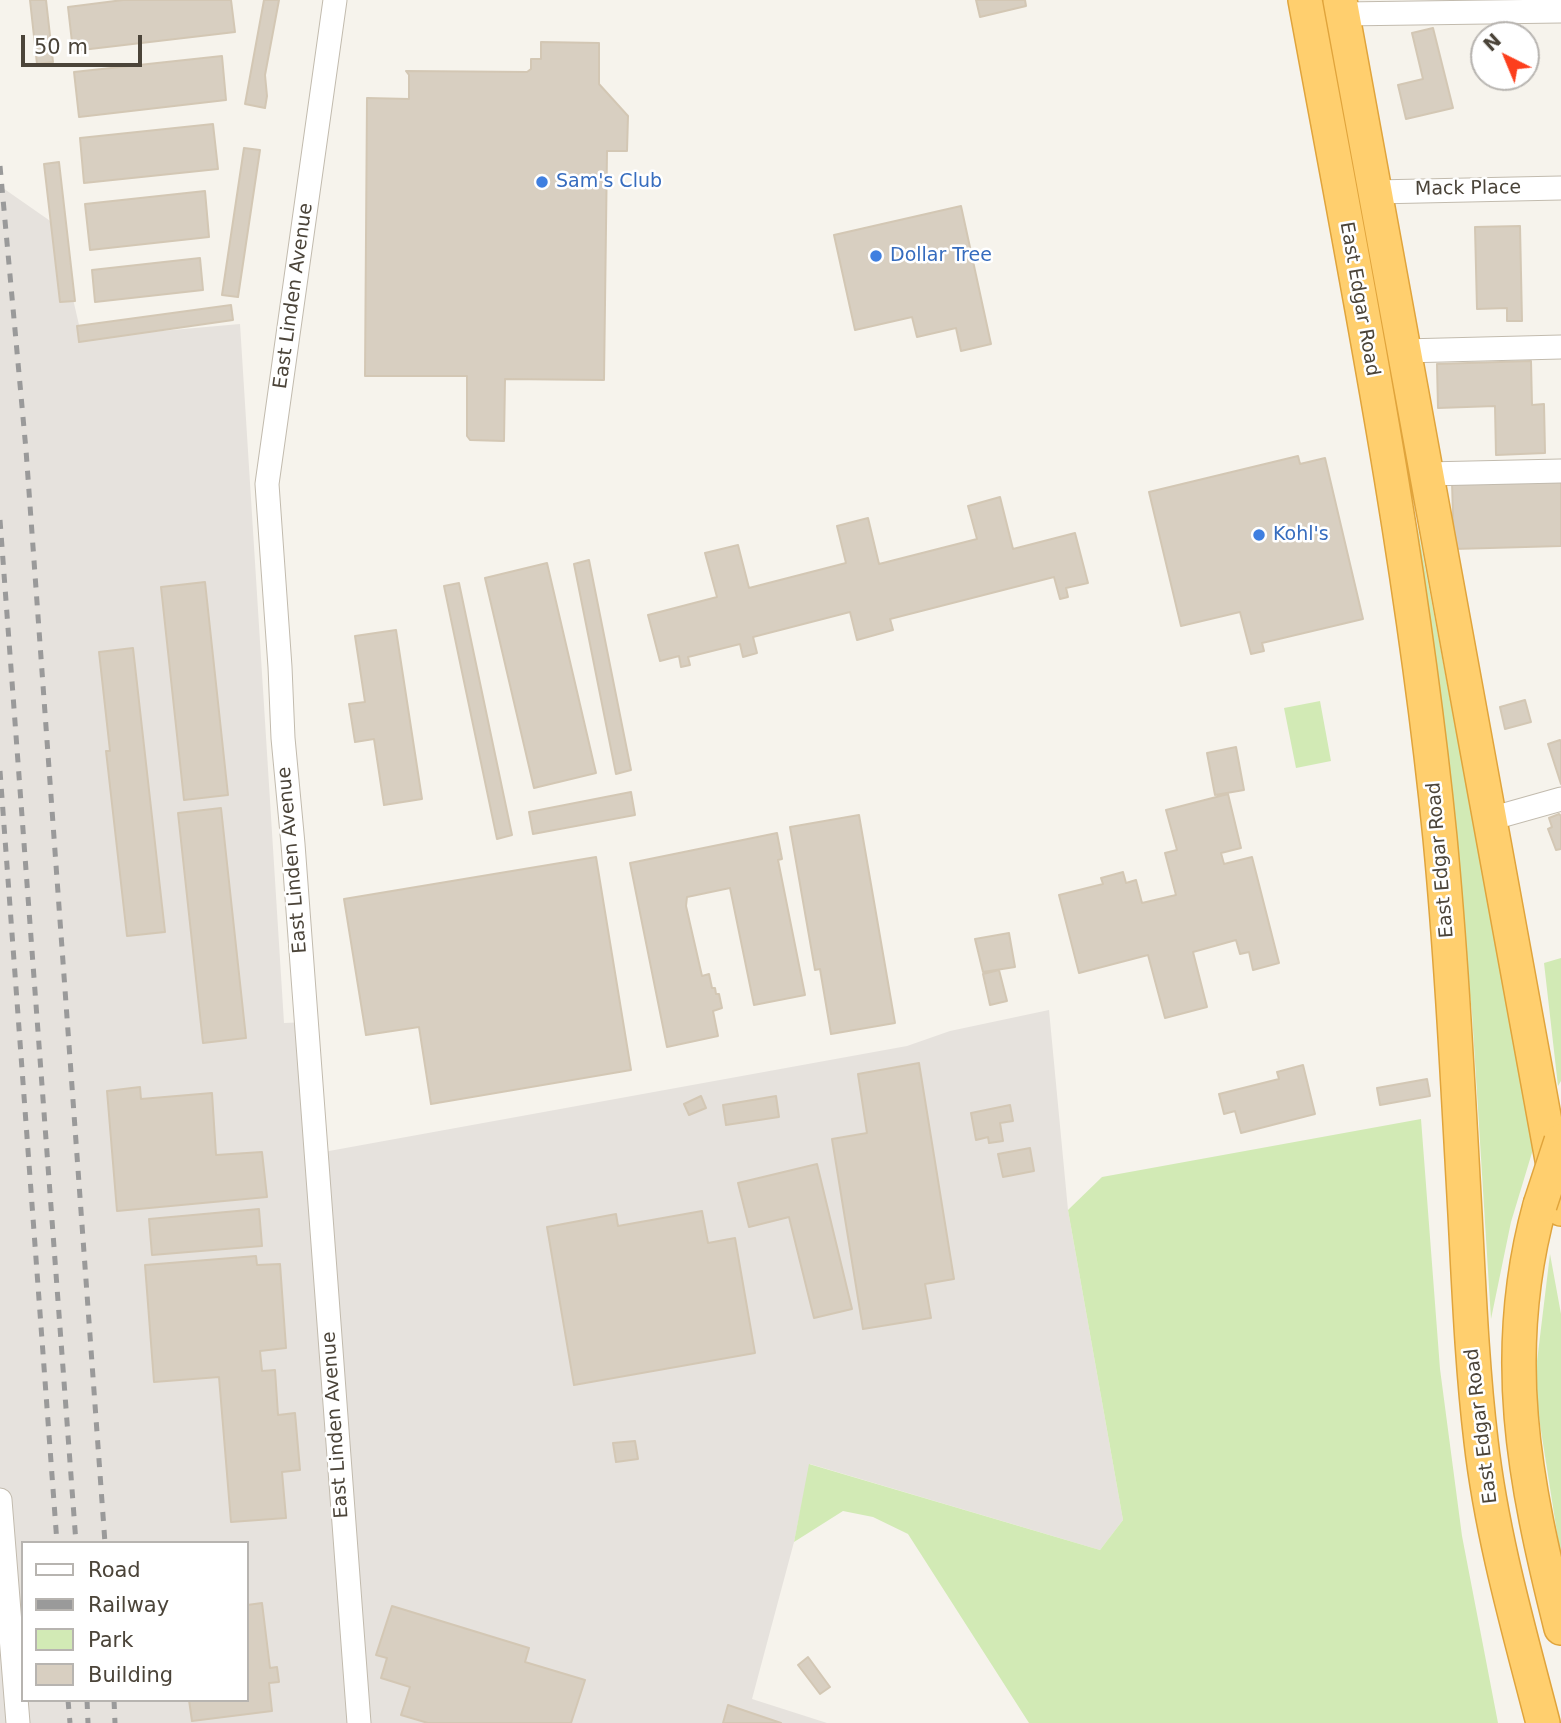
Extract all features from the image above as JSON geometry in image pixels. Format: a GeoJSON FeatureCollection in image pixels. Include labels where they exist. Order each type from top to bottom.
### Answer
{"type":"FeatureCollection","features":[{"type":"Feature","properties":{"kind":"highway","name":"East Edgar Road"},"geometry":{"type":"LineString","coordinates":[[1305,0],[1395,498],[1427,717],[1445,892],[1470,1305],[1483,1454],[1502,1557],[1543,1723]]}},
{"type":"Feature","properties":{"kind":"highway","name":"East Edgar Road"},"geometry":{"type":"LineString","coordinates":[[1341,7],[1490,819],[1551,1207]]}},
{"type":"Feature","properties":{"kind":"highway"},"geometry":{"type":"LineString","coordinates":[[1561,1141],[1551,1207],[1522,1288],[1518,1344],[1519,1402],[1529,1488],[1561,1628]]}},
{"type":"Feature","properties":{"kind":"street","name":"East Linden Avenue"},"geometry":{"type":"LineString","coordinates":[[335,0],[267,484],[283,738],[359,1723]]}},
{"type":"Feature","properties":{"kind":"street"},"geometry":{"type":"LineString","coordinates":[[1341,7],[1561,11]]}},
{"type":"Feature","properties":{"kind":"street","name":"Mack Place"},"geometry":{"type":"LineString","coordinates":[[1375,192],[1561,188]]}},
{"type":"Feature","properties":{"kind":"street"},"geometry":{"type":"LineString","coordinates":[[1404,351],[1561,347]]}},
{"type":"Feature","properties":{"kind":"street"},"geometry":{"type":"LineString","coordinates":[[1426,474],[1561,471]]}},
{"type":"Feature","properties":{"kind":"street"},"geometry":{"type":"LineString","coordinates":[[1490,819],[1561,799]]}},
{"type":"Feature","properties":{"kind":"street"},"geometry":{"type":"LineString","coordinates":[[0,1500],[18,1723]]}},
{"type":"Feature","properties":{"kind":"shaded area"},"geometry":{"type":"Polygon","coordinates":[[[0,186],[56,225],[82,338],[240,324],[284,1023],[307,1022],[318,1153],[907,1046],[950,1031],[1049,1010],[1068,1210],[1123,1520],[1100,1550],[810,1464],[794,1542],[752,1699],[827,1723],[0,1723],[0,186]]]}},
{"type":"Feature","properties":{"kind":"green space"},"geometry":{"type":"Polygon","coordinates":[[[1417,524],[1534,1146],[1511,1222],[1491,1319],[1472,1013],[1417,524]]]}},
{"type":"Feature","properties":{"kind":"green space"},"geometry":{"type":"Polygon","coordinates":[[[1320,701],[1331,761],[1296,768],[1284,708],[1320,701]]]}},
{"type":"Feature","properties":{"kind":"green space"},"geometry":{"type":"Polygon","coordinates":[[[1561,958],[1561,1081],[1558,1086],[1544,963],[1561,958]]]}},
{"type":"Feature","properties":{"kind":"green space"},"geometry":{"type":"Polygon","coordinates":[[[1421,1119],[1440,1369],[1462,1536],[1498,1723],[1029,1723],[908,1534],[873,1517],[843,1511],[794,1542],[809,1464],[1100,1550],[1123,1520],[1068,1210],[1102,1177],[1421,1119]]]}},
{"type":"Feature","properties":{"kind":"green space"},"geometry":{"type":"Polygon","coordinates":[[[1550,1254],[1561,1314],[1561,1558],[1534,1386],[1550,1254]]]}},
{"type":"Feature","properties":{"kind":"building"},"geometry":{"type":"Polygon","coordinates":[[[30,0],[46,0],[53,62],[37,64],[30,0]]]}},
{"type":"Feature","properties":{"kind":"building"},"geometry":{"type":"Polygon","coordinates":[[[123,0],[231,0],[235,32],[73,51],[68,7],[123,0]]]}},
{"type":"Feature","properties":{"kind":"building"},"geometry":{"type":"Polygon","coordinates":[[[264,0],[279,0],[265,75],[265,108],[245,104],[264,0]]]}},
{"type":"Feature","properties":{"kind":"building"},"geometry":{"type":"Polygon","coordinates":[[[976,0],[1025,0],[1026,6],[980,17],[976,0]]]}},
{"type":"Feature","properties":{"kind":"building"},"geometry":{"type":"Polygon","coordinates":[[[1433,28],[1453,108],[1406,119],[1398,85],[1423,79],[1412,33],[1433,28]]]}},
{"type":"Feature","properties":{"kind":"building"},"geometry":{"type":"Polygon","coordinates":[[[541,42],[599,43],[599,84],[628,116],[627,151],[607,151],[604,380],[505,379],[504,441],[470,440],[467,436],[467,376],[365,376],[367,98],[409,99],[409,75],[406,71],[527,72],[531,69],[531,59],[541,59],[541,42]]]}},
{"type":"Feature","properties":{"kind":"building"},"geometry":{"type":"Polygon","coordinates":[[[222,56],[226,100],[79,117],[74,72],[222,56]]]}},
{"type":"Feature","properties":{"kind":"building"},"geometry":{"type":"Polygon","coordinates":[[[213,124],[218,169],[84,183],[80,138],[213,124]]]}},
{"type":"Feature","properties":{"kind":"building"},"geometry":{"type":"Polygon","coordinates":[[[244,148],[260,150],[238,297],[222,295],[244,148]]]}},
{"type":"Feature","properties":{"kind":"building"},"geometry":{"type":"Polygon","coordinates":[[[59,162],[75,301],[60,302],[44,164],[59,162]]]}},
{"type":"Feature","properties":{"kind":"building"},"geometry":{"type":"Polygon","coordinates":[[[205,191],[209,237],[90,250],[85,204],[205,191]]]}},
{"type":"Feature","properties":{"kind":"building"},"geometry":{"type":"Polygon","coordinates":[[[961,206],[991,344],[961,351],[956,328],[917,337],[912,317],[855,330],[834,235],[961,206]]]}},
{"type":"Feature","properties":{"kind":"building"},"geometry":{"type":"Polygon","coordinates":[[[1520,226],[1522,321],[1507,321],[1507,308],[1477,309],[1475,227],[1520,226]]]}},
{"type":"Feature","properties":{"kind":"building"},"geometry":{"type":"Polygon","coordinates":[[[200,258],[203,290],[95,302],[92,270],[200,258]]]}},
{"type":"Feature","properties":{"kind":"building"},"geometry":{"type":"Polygon","coordinates":[[[231,305],[233,320],[79,342],[77,326],[231,305]]]}},
{"type":"Feature","properties":{"kind":"building"},"geometry":{"type":"Polygon","coordinates":[[[1531,361],[1532,405],[1544,404],[1545,453],[1496,455],[1495,406],[1438,408],[1437,364],[1531,361]]]}},
{"type":"Feature","properties":{"kind":"building"},"geometry":{"type":"Polygon","coordinates":[[[1298,456],[1300,464],[1325,458],[1363,619],[1262,643],[1264,651],[1251,654],[1240,612],[1181,626],[1149,492],[1298,456]]]}},
{"type":"Feature","properties":{"kind":"building"},"geometry":{"type":"Polygon","coordinates":[[[1561,479],[1561,546],[1454,549],[1452,482],[1561,479]]]}},
{"type":"Feature","properties":{"kind":"building"},"geometry":{"type":"Polygon","coordinates":[[[1000,497],[1013,549],[1075,533],[1088,583],[1066,588],[1068,597],[1060,599],[1054,577],[890,619],[893,630],[857,640],[850,612],[753,637],[757,653],[743,657],[740,644],[688,657],[690,665],[681,667],[679,656],[660,661],[648,615],[717,597],[705,553],[738,545],[749,588],[846,563],[837,526],[868,518],[879,564],[977,539],[968,506],[1000,497]]]}},
{"type":"Feature","properties":{"kind":"building"},"geometry":{"type":"Polygon","coordinates":[[[589,560],[631,770],[616,774],[574,564],[589,560]]]}},
{"type":"Feature","properties":{"kind":"building"},"geometry":{"type":"Polygon","coordinates":[[[547,563],[596,773],[534,788],[485,578],[547,563]]]}},
{"type":"Feature","properties":{"kind":"building"},"geometry":{"type":"Polygon","coordinates":[[[205,582],[228,795],[184,800],[161,587],[205,582]]]}},
{"type":"Feature","properties":{"kind":"building"},"geometry":{"type":"Polygon","coordinates":[[[459,583],[512,835],[497,839],[444,586],[459,583]]]}},
{"type":"Feature","properties":{"kind":"building"},"geometry":{"type":"Polygon","coordinates":[[[396,630],[422,799],[384,805],[374,739],[355,742],[349,704],[365,702],[355,636],[396,630]]]}},
{"type":"Feature","properties":{"kind":"building"},"geometry":{"type":"Polygon","coordinates":[[[133,648],[165,932],[127,936],[106,751],[110,751],[99,652],[133,648]]]}},
{"type":"Feature","properties":{"kind":"building"},"geometry":{"type":"Polygon","coordinates":[[[1525,700],[1531,722],[1505,729],[1500,707],[1525,700]]]}},
{"type":"Feature","properties":{"kind":"building"},"geometry":{"type":"Polygon","coordinates":[[[1560,740],[1561,742],[1561,784],[1548,744],[1560,740]]]}},
{"type":"Feature","properties":{"kind":"building"},"geometry":{"type":"Polygon","coordinates":[[[1236,747],[1244,790],[1215,795],[1207,753],[1236,747]]]}},
{"type":"Feature","properties":{"kind":"building"},"geometry":{"type":"Polygon","coordinates":[[[631,792],[635,815],[533,834],[529,812],[631,792]]]}},
{"type":"Feature","properties":{"kind":"building"},"geometry":{"type":"Polygon","coordinates":[[[1228,794],[1241,848],[1221,853],[1224,864],[1252,857],[1279,963],[1253,970],[1249,952],[1240,954],[1236,940],[1193,952],[1207,1007],[1165,1018],[1148,955],[1079,973],[1059,895],[1103,884],[1101,878],[1123,872],[1126,883],[1136,880],[1142,903],[1176,895],[1165,853],[1177,850],[1166,810],[1228,794]]]}},
{"type":"Feature","properties":{"kind":"building"},"geometry":{"type":"Polygon","coordinates":[[[221,808],[246,1038],[203,1043],[178,813],[221,808]]]}},
{"type":"Feature","properties":{"kind":"building"},"geometry":{"type":"Polygon","coordinates":[[[1559,814],[1561,849],[1556,850],[1548,829],[1552,827],[1549,818],[1559,814]]]}},
{"type":"Feature","properties":{"kind":"building"},"geometry":{"type":"Polygon","coordinates":[[[859,815],[895,1023],[831,1034],[820,969],[815,970],[790,827],[859,815]]]}},
{"type":"Feature","properties":{"kind":"building"},"geometry":{"type":"Polygon","coordinates":[[[777,833],[782,859],[778,860],[805,995],[754,1005],[730,888],[687,897],[686,906],[702,976],[709,974],[712,988],[719,994],[722,1008],[713,1011],[718,1036],[667,1047],[630,863],[777,833]]]}},
{"type":"Feature","properties":{"kind":"building"},"geometry":{"type":"Polygon","coordinates":[[[596,857],[631,1070],[431,1104],[419,1027],[366,1035],[344,899],[596,857]]]}},
{"type":"Feature","properties":{"kind":"building"},"geometry":{"type":"Polygon","coordinates":[[[1009,933],[1015,967],[983,972],[975,939],[1009,933]]]}},
{"type":"Feature","properties":{"kind":"building"},"geometry":{"type":"Polygon","coordinates":[[[999,970],[1007,1001],[990,1005],[983,974],[999,970]]]}},
{"type":"Feature","properties":{"kind":"building"},"geometry":{"type":"Polygon","coordinates":[[[919,1063],[954,1279],[925,1284],[931,1318],[863,1329],[832,1139],[867,1133],[858,1074],[919,1063]]]}},
{"type":"Feature","properties":{"kind":"building"},"geometry":{"type":"Polygon","coordinates":[[[1303,1065],[1315,1114],[1241,1133],[1235,1111],[1224,1114],[1219,1094],[1279,1079],[1277,1072],[1303,1065]]]}},
{"type":"Feature","properties":{"kind":"building"},"geometry":{"type":"Polygon","coordinates":[[[1427,1079],[1430,1096],[1380,1105],[1377,1088],[1427,1079]]]}},
{"type":"Feature","properties":{"kind":"building"},"geometry":{"type":"Polygon","coordinates":[[[140,1087],[141,1099],[212,1093],[216,1155],[262,1152],[267,1197],[117,1211],[107,1091],[140,1087]]]}},
{"type":"Feature","properties":{"kind":"building"},"geometry":{"type":"Polygon","coordinates":[[[701,1096],[706,1108],[689,1115],[684,1104],[701,1096]]]}},
{"type":"Feature","properties":{"kind":"building"},"geometry":{"type":"Polygon","coordinates":[[[776,1096],[779,1117],[726,1125],[723,1105],[776,1096]]]}},
{"type":"Feature","properties":{"kind":"building"},"geometry":{"type":"Polygon","coordinates":[[[1010,1105],[1013,1121],[1000,1123],[1003,1141],[989,1143],[988,1137],[976,1140],[971,1113],[1010,1105]]]}},
{"type":"Feature","properties":{"kind":"building"},"geometry":{"type":"Polygon","coordinates":[[[1030,1148],[1034,1171],[1003,1177],[998,1154],[1030,1148]]]}},
{"type":"Feature","properties":{"kind":"building"},"geometry":{"type":"Polygon","coordinates":[[[817,1164],[852,1309],[814,1318],[789,1217],[749,1227],[738,1183],[817,1164]]]}},
{"type":"Feature","properties":{"kind":"building"},"geometry":{"type":"Polygon","coordinates":[[[259,1209],[262,1246],[152,1255],[149,1219],[259,1209]]]}},
{"type":"Feature","properties":{"kind":"building"},"geometry":{"type":"Polygon","coordinates":[[[702,1211],[708,1243],[735,1238],[755,1353],[574,1385],[547,1227],[616,1214],[618,1226],[702,1211]]]}},
{"type":"Feature","properties":{"kind":"building"},"geometry":{"type":"Polygon","coordinates":[[[256,1256],[257,1265],[280,1264],[286,1348],[260,1351],[262,1371],[275,1370],[278,1415],[295,1413],[300,1470],[282,1472],[286,1518],[231,1522],[219,1377],[154,1382],[145,1265],[256,1256]]]}},
{"type":"Feature","properties":{"kind":"building"},"geometry":{"type":"Polygon","coordinates":[[[635,1441],[638,1459],[616,1462],[613,1443],[635,1441]]]}},
{"type":"Feature","properties":{"kind":"building"},"geometry":{"type":"Polygon","coordinates":[[[262,1603],[270,1668],[277,1667],[279,1682],[269,1683],[272,1711],[192,1721],[189,1702],[248,1702],[248,1605],[262,1603]]]}},
{"type":"Feature","properties":{"kind":"building"},"geometry":{"type":"Polygon","coordinates":[[[392,1606],[529,1648],[525,1662],[585,1680],[571,1723],[428,1723],[401,1715],[410,1687],[381,1678],[387,1658],[376,1655],[392,1606]]]}},
{"type":"Feature","properties":{"kind":"building"},"geometry":{"type":"Polygon","coordinates":[[[808,1657],[830,1687],[820,1694],[798,1665],[808,1657]]]}},
{"type":"Feature","properties":{"kind":"building"},"geometry":{"type":"Polygon","coordinates":[[[728,1705],[781,1723],[723,1723],[728,1705]]]}},
{"type":"Feature","properties":{"kind":"railway"},"geometry":{"type":"LineString","coordinates":[[0,166],[26,450],[105,1541]]}},
{"type":"Feature","properties":{"kind":"railway"},"geometry":{"type":"LineString","coordinates":[[0,520],[76,1541]]}},
{"type":"Feature","properties":{"kind":"railway"},"geometry":{"type":"LineString","coordinates":[[0,771],[57,1541]]}},
{"type":"Feature","properties":{"kind":"railway"},"geometry":{"type":"LineString","coordinates":[[68,1702],[70,1723]]}},
{"type":"Feature","properties":{"kind":"railway"},"geometry":{"type":"LineString","coordinates":[[87,1702],[88,1723]]}},
{"type":"Feature","properties":{"kind":"railway"},"geometry":{"type":"LineString","coordinates":[[114,1702],[115,1723]]}},
{"type":"Feature","properties":{"kind":"place","name":"Sam's Club"},"geometry":{"type":"Point","coordinates":[542,182]}},
{"type":"Feature","properties":{"kind":"place","name":"Dollar Tree"},"geometry":{"type":"Point","coordinates":[876,256]}},
{"type":"Feature","properties":{"kind":"place","name":"Kohl's"},"geometry":{"type":"Point","coordinates":[1259,535]}}]}
